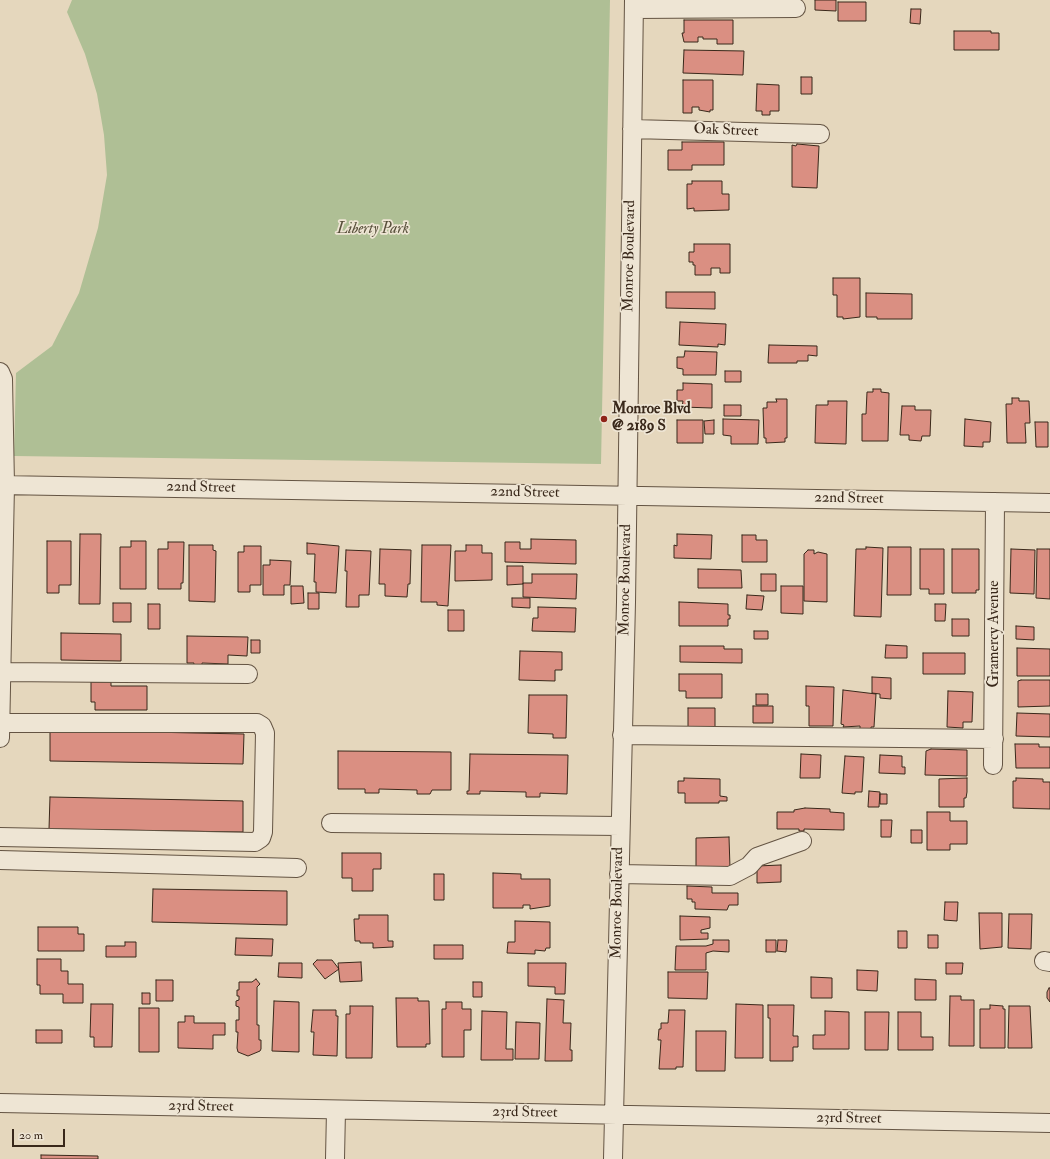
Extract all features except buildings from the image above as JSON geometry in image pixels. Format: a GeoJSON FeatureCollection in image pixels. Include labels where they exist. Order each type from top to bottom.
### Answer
{"type":"FeatureCollection","features":[{"type":"Feature","properties":{"kind":"street"},"geometry":{"type":"LineString","coordinates":[[634,4],[796,8]]}},
{"type":"Feature","properties":{"kind":"street","name":"Monroe Boulevard"},"geometry":{"type":"LineString","coordinates":[[613,1159],[626,602],[634,4]]}},
{"type":"Feature","properties":{"kind":"street","name":"Oak Street"},"geometry":{"type":"LineString","coordinates":[[632,129],[820,134]]}},
{"type":"Feature","properties":{"kind":"street"},"geometry":{"type":"LineString","coordinates":[[0,372],[3,379],[0,738]]}},
{"type":"Feature","properties":{"kind":"street","name":"22nd Street"},"geometry":{"type":"LineString","coordinates":[[2,485],[627,494],[1050,503]]}},
{"type":"Feature","properties":{"kind":"street","name":"Gramercy Avenue"},"geometry":{"type":"LineString","coordinates":[[993,765],[996,502]]}},
{"type":"Feature","properties":{"kind":"street"},"geometry":{"type":"LineString","coordinates":[[1,672],[248,674]]}},
{"type":"Feature","properties":{"kind":"street"},"geometry":{"type":"LineString","coordinates":[[0,723],[257,723],[262,726],[265,733],[263,832],[261,838],[255,842],[0,837]]}},
{"type":"Feature","properties":{"kind":"street"},"geometry":{"type":"LineString","coordinates":[[622,735],[994,739]]}},
{"type":"Feature","properties":{"kind":"street"},"geometry":{"type":"LineString","coordinates":[[331,823],[620,826]]}},
{"type":"Feature","properties":{"kind":"street"},"geometry":{"type":"LineString","coordinates":[[619,874],[730,876],[749,866],[757,856],[802,841]]}},
{"type":"Feature","properties":{"kind":"street"},"geometry":{"type":"LineString","coordinates":[[0,860],[297,868]]}},
{"type":"Feature","properties":{"kind":"street","name":"23rd Street"},"geometry":{"type":"LineString","coordinates":[[0,1103],[1050,1123]]}},
{"type":"Feature","properties":{"kind":"street"},"geometry":{"type":"LineString","coordinates":[[334,1159],[336,1110]]}},
{"type":"Feature","properties":{"kind":"green space","name":"Liberty Park"},"geometry":{"type":"Polygon","coordinates":[[[72,0],[610,0],[601,464],[14,456],[16,373],[52,346],[79,293],[98,228],[107,175],[104,135],[97,94],[85,54],[67,12],[72,0]]]}},
{"type":"Feature","properties":{"kind":"place","name":"Monroe Blvd @ 2189 S"},"geometry":{"type":"Point","coordinates":[604,419]}}]}
